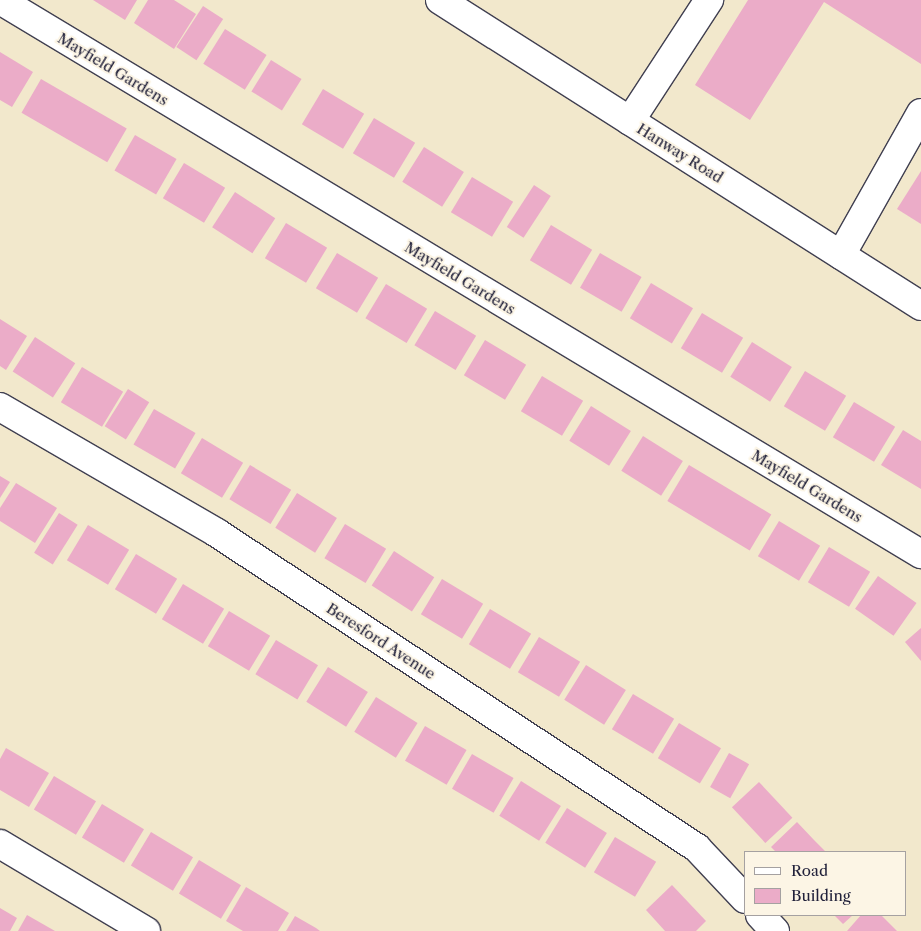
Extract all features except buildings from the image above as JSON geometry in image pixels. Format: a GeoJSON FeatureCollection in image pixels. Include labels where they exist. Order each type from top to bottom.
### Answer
{"type":"FeatureCollection","features":[{"type":"Feature","properties":{"kind":"street","name":"Mayfield Gardens"},"geometry":{"type":"LineString","coordinates":[[0,0],[921,554]]}},
{"type":"Feature","properties":{"kind":"street","name":"Hanway Road"},"geometry":{"type":"LineString","coordinates":[[440,0],[921,306]]}},
{"type":"Feature","properties":{"kind":"street"},"geometry":{"type":"LineString","coordinates":[[630,121],[709,0]]}},
{"type":"Feature","properties":{"kind":"street"},"geometry":{"type":"LineString","coordinates":[[841,255],[921,112]]}},
{"type":"Feature","properties":{"kind":"street","name":"Beresford Avenue"},"geometry":{"type":"LineString","coordinates":[[0,407],[217,533],[697,848],[744,898]]}},
{"type":"Feature","properties":{"kind":"street"},"geometry":{"type":"LineString","coordinates":[[0,844],[146,931]]}},
{"type":"Feature","properties":{"kind":"street"},"geometry":{"type":"LineString","coordinates":[[761,916],[775,931]]}}]}
